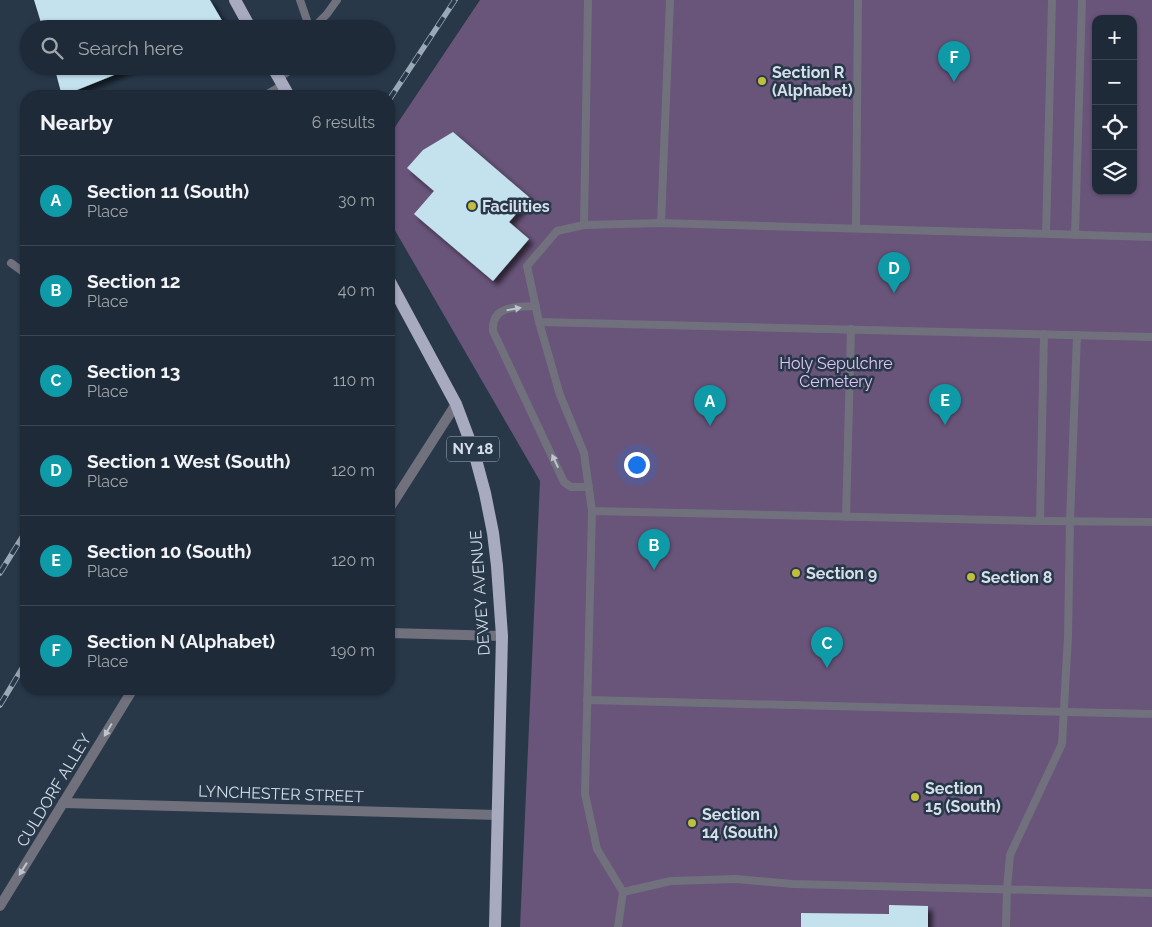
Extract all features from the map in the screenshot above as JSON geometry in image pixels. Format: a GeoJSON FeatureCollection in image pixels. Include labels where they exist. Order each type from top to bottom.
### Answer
{"type":"FeatureCollection","features":[{"type":"Feature","properties":{"kind":"main road"},"geometry":{"type":"LineString","coordinates":[[235,0],[246,20]]}},
{"type":"Feature","properties":{"kind":"main road"},"geometry":{"type":"LineString","coordinates":[[277,75],[284,86]]}},
{"type":"Feature","properties":{"kind":"main road","name":"DEWEY AVENUE"},"geometry":{"type":"LineString","coordinates":[[395,291],[456,404],[474,452],[493,533],[498,566],[502,636],[495,927]]}},
{"type":"Feature","properties":{"kind":"street"},"geometry":{"type":"LineString","coordinates":[[395,500],[456,404]]}},
{"type":"Feature","properties":{"kind":"street"},"geometry":{"type":"LineString","coordinates":[[395,634],[502,636]]}},
{"type":"Feature","properties":{"kind":"street","name":"CULDORF ALLEY"},"geometry":{"type":"LineString","coordinates":[[0,906],[129,695]]}},
{"type":"Feature","properties":{"kind":"street","name":"LYNCHESTER STREET"},"geometry":{"type":"LineString","coordinates":[[64,803],[497,816]]}},
{"type":"Feature","properties":{"kind":"lane"},"geometry":{"type":"LineString","coordinates":[[300,0],[308,20]]}},
{"type":"Feature","properties":{"kind":"lane"},"geometry":{"type":"LineString","coordinates":[[321,20],[337,0]]}},
{"type":"Feature","properties":{"kind":"lane"},"geometry":{"type":"LineString","coordinates":[[584,225],[588,0]]}},
{"type":"Feature","properties":{"kind":"lane"},"geometry":{"type":"LineString","coordinates":[[661,223],[670,0]]}},
{"type":"Feature","properties":{"kind":"lane"},"geometry":{"type":"LineString","coordinates":[[856,228],[858,0]]}},
{"type":"Feature","properties":{"kind":"lane"},"geometry":{"type":"LineString","coordinates":[[1046,234],[1052,0]]}},
{"type":"Feature","properties":{"kind":"lane"},"geometry":{"type":"LineString","coordinates":[[1075,235],[1082,0]]}},
{"type":"Feature","properties":{"kind":"lane"},"geometry":{"type":"LineString","coordinates":[[284,86],[291,75]]}},
{"type":"Feature","properties":{"kind":"lane"},"geometry":{"type":"LineString","coordinates":[[618,927],[623,892],[597,849],[585,794],[592,512],[589,487],[584,452],[560,395],[539,322],[527,266],[557,231],[584,225],[661,223],[1152,237]]}},
{"type":"Feature","properties":{"kind":"lane"},"geometry":{"type":"LineString","coordinates":[[11,263],[20,270]]}},
{"type":"Feature","properties":{"kind":"lane"},"geometry":{"type":"LineString","coordinates":[[536,306],[511,308],[498,313],[493,323],[493,331],[564,482],[571,487],[589,487]]}},
{"type":"Feature","properties":{"kind":"lane"},"geometry":{"type":"LineString","coordinates":[[539,322],[1152,337]]}},
{"type":"Feature","properties":{"kind":"lane"},"geometry":{"type":"LineString","coordinates":[[846,517],[851,329]]}},
{"type":"Feature","properties":{"kind":"lane"},"geometry":{"type":"LineString","coordinates":[[1040,521],[1044,334]]}},
{"type":"Feature","properties":{"kind":"lane"},"geometry":{"type":"LineString","coordinates":[[1006,927],[1010,855],[1062,744],[1068,636],[1077,335]]}},
{"type":"Feature","properties":{"kind":"lane"},"geometry":{"type":"LineString","coordinates":[[592,512],[1152,522]]}},
{"type":"Feature","properties":{"kind":"lane"},"geometry":{"type":"LineString","coordinates":[[587,700],[1152,714]]}},
{"type":"Feature","properties":{"kind":"lane"},"geometry":{"type":"LineString","coordinates":[[623,892],[671,881],[736,879],[793,884],[1152,893]]}},
{"type":"Feature","properties":{"kind":"green space","name":"Holy Sepulchre Cemetery"},"geometry":{"type":"Polygon","coordinates":[[[480,0],[1152,0],[1152,927],[520,927],[540,481],[395,230],[395,127],[480,0]]]}},
{"type":"Feature","properties":{"kind":"building"},"geometry":{"type":"Polygon","coordinates":[[[34,0],[210,0],[222,20],[40,20],[34,0]]]}},
{"type":"Feature","properties":{"kind":"building"},"geometry":{"type":"Polygon","coordinates":[[[56,75],[114,75],[77,90],[60,90],[56,75]]]}},
{"type":"Feature","properties":{"kind":"building","name":"Facilities"},"geometry":{"type":"Polygon","coordinates":[[[453,132],[530,198],[509,222],[529,239],[493,281],[414,214],[434,191],[407,168],[423,150],[453,132]]]}},
{"type":"Feature","properties":{"kind":"building"},"geometry":{"type":"Polygon","coordinates":[[[889,905],[928,906],[928,927],[801,927],[801,913],[889,914],[889,905]]]}},
{"type":"Feature","properties":{"kind":"railway"},"geometry":{"type":"LineString","coordinates":[[395,91],[455,0]]}},
{"type":"Feature","properties":{"kind":"railway"},"geometry":{"type":"LineString","coordinates":[[0,573],[20,541]]}},
{"type":"Feature","properties":{"kind":"railway"},"geometry":{"type":"LineString","coordinates":[[0,705],[20,672]]}},
{"type":"Feature","properties":{"kind":"place","name":"Section R (Alphabet)"},"geometry":{"type":"Point","coordinates":[762,81]}},
{"type":"Feature","properties":{"kind":"place","name":"Section N (Alphabet)"},"geometry":{"type":"Point","coordinates":[954,82]}},
{"type":"Feature","properties":{"kind":"place","name":"Facilities"},"geometry":{"type":"Point","coordinates":[472,206]}},
{"type":"Feature","properties":{"kind":"place","name":"Section 1 West (South)"},"geometry":{"type":"Point","coordinates":[894,293]}},
{"type":"Feature","properties":{"kind":"place","name":"Section 10 (South)"},"geometry":{"type":"Point","coordinates":[945,425]}},
{"type":"Feature","properties":{"kind":"place","name":"Section 11 (South)"},"geometry":{"type":"Point","coordinates":[710,426]}},
{"type":"Feature","properties":{"kind":"place","name":"Section 12"},"geometry":{"type":"Point","coordinates":[654,570]}},
{"type":"Feature","properties":{"kind":"place","name":"Section 9"},"geometry":{"type":"Point","coordinates":[796,573]}},
{"type":"Feature","properties":{"kind":"place","name":"Section 8"},"geometry":{"type":"Point","coordinates":[971,577]}},
{"type":"Feature","properties":{"kind":"place","name":"Section 13"},"geometry":{"type":"Point","coordinates":[827,668]}},
{"type":"Feature","properties":{"kind":"place","name":"Section 15 (South)"},"geometry":{"type":"Point","coordinates":[915,797]}},
{"type":"Feature","properties":{"kind":"place","name":"Section 14 (South)"},"geometry":{"type":"Point","coordinates":[692,823]}}]}
